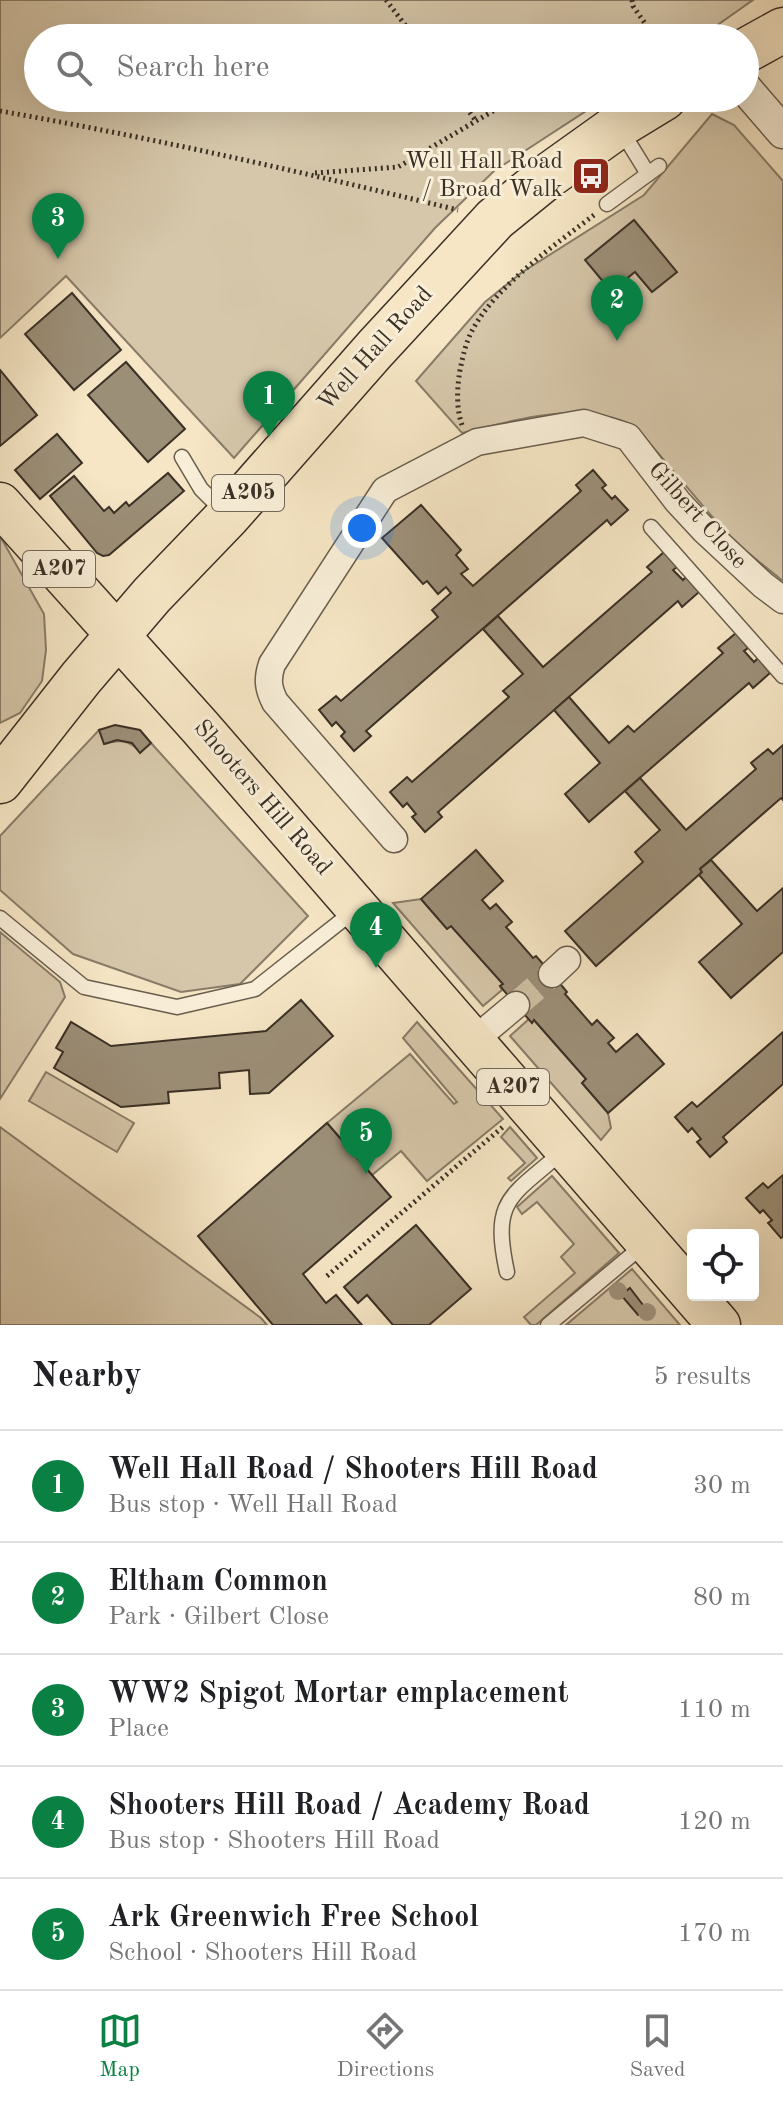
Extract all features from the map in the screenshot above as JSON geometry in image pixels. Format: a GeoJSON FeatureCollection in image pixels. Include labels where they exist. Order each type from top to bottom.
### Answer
{"type":"FeatureCollection","features":[{"type":"Feature","properties":{"kind":"highway"},"geometry":{"type":"LineString","coordinates":[[759,43],[783,30]]}},
{"type":"Feature","properties":{"kind":"highway","name":"Well Hall Road"},"geometry":{"type":"LineString","coordinates":[[118,634],[495,219],[548,176],[641,112]]}},
{"type":"Feature","properties":{"kind":"highway","name":"A205"},"geometry":{"type":"LineString","coordinates":[[0,781],[118,634]]}},
{"type":"Feature","properties":{"kind":"main road","name":"A207"},"geometry":{"type":"LineString","coordinates":[[0,504],[118,634]]}},
{"type":"Feature","properties":{"kind":"main road","name":"Shooters Hill Road"},"geometry":{"type":"LineString","coordinates":[[118,634],[719,1325]]}},
{"type":"Feature","properties":{"kind":"street"},"geometry":{"type":"LineString","coordinates":[[759,104],[783,132]]}},
{"type":"Feature","properties":{"kind":"street","name":"Gilbert Close"},"geometry":{"type":"LineString","coordinates":[[394,839],[275,702],[269,691],[268,677],[272,664],[385,490],[470,445],[584,423],[628,437],[678,502],[704,530],[783,600]]}},
{"type":"Feature","properties":{"kind":"street"},"geometry":{"type":"LineString","coordinates":[[473,1041],[516,1005]]}},
{"type":"Feature","properties":{"kind":"lane"},"geometry":{"type":"LineString","coordinates":[[607,204],[654,170],[618,126]]}},
{"type":"Feature","properties":{"kind":"lane"},"geometry":{"type":"LineString","coordinates":[[182,457],[201,489],[228,516]]}},
{"type":"Feature","properties":{"kind":"lane","name":"Gilbert Close"},"geometry":{"type":"LineString","coordinates":[[651,527],[783,676]]}},
{"type":"Feature","properties":{"kind":"lane"},"geometry":{"type":"LineString","coordinates":[[0,918],[84,987],[177,1007],[255,989],[357,908]]}},
{"type":"Feature","properties":{"kind":"lane"},"geometry":{"type":"LineString","coordinates":[[507,1272],[500,1226],[506,1204],[566,1148]]}},
{"type":"Feature","properties":{"kind":"lane"},"geometry":{"type":"LineString","coordinates":[[548,1325],[647,1242]]}},
{"type":"Feature","properties":{"kind":"path"},"geometry":{"type":"LineString","coordinates":[[386,0],[404,24]]}},
{"type":"Feature","properties":{"kind":"path"},"geometry":{"type":"LineString","coordinates":[[632,0],[645,24]]}},
{"type":"Feature","properties":{"kind":"path"},"geometry":{"type":"LineString","coordinates":[[0,111],[126,133],[463,211]]}},
{"type":"Feature","properties":{"kind":"path"},"geometry":{"type":"LineString","coordinates":[[469,112],[476,121]]}},
{"type":"Feature","properties":{"kind":"path"},"geometry":{"type":"LineString","coordinates":[[309,173],[398,167],[491,112]]}},
{"type":"Feature","properties":{"kind":"path"},"geometry":{"type":"LineString","coordinates":[[470,445],[458,414],[458,382],[463,354],[473,329],[489,305],[537,259],[607,204]]}},
{"type":"Feature","properties":{"kind":"path"},"geometry":{"type":"LineString","coordinates":[[327,1276],[511,1120]]}},
{"type":"Feature","properties":{"kind":"shaded area"},"geometry":{"type":"Polygon","coordinates":[[[0,0],[753,0],[719,24],[24,24],[24,112],[585,112],[494,171],[435,228],[234,458],[66,276],[0,338],[0,0]]]}},
{"type":"Feature","properties":{"kind":"shaded area"},"geometry":{"type":"Polygon","coordinates":[[[712,114],[734,125],[783,181],[783,581],[732,540],[635,426],[614,418],[571,413],[527,418],[462,433],[416,381],[485,302],[521,273],[644,195],[712,114]]]}},
{"type":"Feature","properties":{"kind":"shaded area"},"geometry":{"type":"Polygon","coordinates":[[[0,536],[44,614],[46,650],[42,681],[20,713],[0,723],[0,536]]]}},
{"type":"Feature","properties":{"kind":"shaded area"},"geometry":{"type":"Polygon","coordinates":[[[99,730],[105,744],[124,742],[140,752],[151,743],[308,916],[240,984],[181,992],[73,954],[0,890],[0,836],[99,730]]]}},
{"type":"Feature","properties":{"kind":"shaded area"},"geometry":{"type":"Polygon","coordinates":[[[421,899],[447,929],[451,926],[503,984],[500,986],[502,990],[483,1006],[393,903],[421,899]]]}},
{"type":"Feature","properties":{"kind":"shaded area"},"geometry":{"type":"Polygon","coordinates":[[[0,932],[60,982],[65,997],[0,1099],[0,932]]]}},
{"type":"Feature","properties":{"kind":"shaded area"},"geometry":{"type":"Polygon","coordinates":[[[529,1019],[534,1020],[586,1079],[582,1083],[608,1113],[611,1128],[601,1140],[510,1036],[529,1019]]]}},
{"type":"Feature","properties":{"kind":"shaded area"},"geometry":{"type":"Polygon","coordinates":[[[417,1022],[503,1119],[427,1181],[401,1151],[372,1175],[327,1123],[410,1054],[454,1104],[457,1102],[403,1038],[417,1022]]]}},
{"type":"Feature","properties":{"kind":"shaded area"},"geometry":{"type":"Polygon","coordinates":[[[46,1072],[134,1123],[117,1152],[29,1101],[46,1072]]]}},
{"type":"Feature","properties":{"kind":"shaded area"},"geometry":{"type":"Polygon","coordinates":[[[0,1127],[261,1318],[267,1325],[0,1325],[0,1127]]]}},
{"type":"Feature","properties":{"kind":"shaded area"},"geometry":{"type":"Polygon","coordinates":[[[510,1127],[537,1158],[511,1181],[508,1178],[525,1163],[501,1137],[510,1127]]]}},
{"type":"Feature","properties":{"kind":"shaded area"},"geometry":{"type":"Polygon","coordinates":[[[552,1176],[619,1253],[536,1325],[531,1325],[524,1317],[575,1273],[561,1257],[574,1244],[537,1202],[522,1214],[517,1207],[552,1176]]]}},
{"type":"Feature","properties":{"kind":"shaded area"},"geometry":{"type":"Polygon","coordinates":[[[632,1269],[680,1325],[566,1325],[632,1269]]]}},
{"type":"Feature","properties":{"kind":"building"},"geometry":{"type":"Polygon","coordinates":[[[634,220],[677,272],[652,292],[635,272],[611,291],[585,260],[634,220]]]}},
{"type":"Feature","properties":{"kind":"building"},"geometry":{"type":"Polygon","coordinates":[[[72,293],[121,350],[74,390],[25,334],[72,293]]]}},
{"type":"Feature","properties":{"kind":"building"},"geometry":{"type":"Polygon","coordinates":[[[126,362],[185,429],[148,462],[88,395],[126,362]]]}},
{"type":"Feature","properties":{"kind":"building"},"geometry":{"type":"Polygon","coordinates":[[[0,370],[37,415],[0,446],[0,370]]]}},
{"type":"Feature","properties":{"kind":"building"},"geometry":{"type":"Polygon","coordinates":[[[57,434],[82,463],[40,499],[15,470],[57,434]]]}},
{"type":"Feature","properties":{"kind":"building"},"geometry":{"type":"Polygon","coordinates":[[[593,470],[606,485],[602,488],[628,510],[611,525],[607,520],[366,731],[371,736],[354,751],[341,736],[345,732],[336,722],[332,726],[319,710],[336,696],[341,701],[438,617],[432,610],[451,593],[446,587],[438,594],[427,581],[423,584],[382,538],[421,505],[461,550],[456,555],[468,569],[461,574],[473,586],[581,491],[576,485],[593,470]]]}},
{"type":"Feature","properties":{"kind":"building"},"geometry":{"type":"Polygon","coordinates":[[[168,473],[184,491],[109,555],[97,553],[50,496],[74,476],[104,511],[109,507],[114,513],[126,502],[129,506],[168,473]]]}},
{"type":"Feature","properties":{"kind":"building"},"geometry":{"type":"Polygon","coordinates":[[[664,552],[677,567],[673,570],[683,580],[686,577],[699,592],[682,607],[678,601],[438,812],[442,817],[425,832],[412,817],[416,814],[407,803],[403,807],[390,792],[407,777],[412,782],[509,697],[503,691],[523,674],[483,629],[498,616],[543,667],[652,572],[647,567],[664,552]]]}},
{"type":"Feature","properties":{"kind":"building"},"geometry":{"type":"Polygon","coordinates":[[[736,633],[748,648],[744,651],[754,662],[758,658],[770,673],[753,688],[749,683],[589,822],[565,794],[600,763],[554,710],[569,697],[609,743],[628,726],[634,732],[723,653],[718,648],[736,633]]]}},
{"type":"Feature","properties":{"kind":"building"},"geometry":{"type":"Polygon","coordinates":[[[115,725],[140,730],[151,743],[140,753],[132,743],[117,740],[104,744],[99,730],[115,725]]]}},
{"type":"Feature","properties":{"kind":"building"},"geometry":{"type":"Polygon","coordinates":[[[783,745],[783,800],[781,798],[700,869],[702,872],[596,966],[565,931],[643,862],[635,852],[660,830],[625,791],[640,778],[686,830],[756,769],[751,763],[768,749],[773,754],[783,745]]]}},
{"type":"Feature","properties":{"kind":"building"},"geometry":{"type":"Polygon","coordinates":[[[476,850],[503,881],[482,900],[490,909],[496,904],[512,922],[506,927],[552,974],[592,1025],[597,1020],[614,1038],[608,1043],[616,1052],[637,1034],[664,1064],[608,1113],[582,1083],[586,1079],[534,1020],[532,1023],[516,1005],[500,986],[503,984],[451,926],[447,929],[421,899],[476,850]]]}},
{"type":"Feature","properties":{"kind":"building"},"geometry":{"type":"Polygon","coordinates":[[[711,860],[757,911],[783,888],[783,952],[731,998],[699,962],[742,924],[699,875],[702,872],[700,869],[711,860]]]}},
{"type":"Feature","properties":{"kind":"building"},"geometry":{"type":"Polygon","coordinates":[[[301,1000],[333,1036],[269,1093],[250,1094],[249,1070],[219,1073],[220,1088],[168,1092],[169,1103],[121,1107],[54,1068],[63,1052],[56,1048],[71,1022],[111,1046],[266,1031],[301,1000]]]}},
{"type":"Feature","properties":{"kind":"building"},"geometry":{"type":"Polygon","coordinates":[[[783,1032],[783,1084],[723,1137],[727,1142],[710,1157],[697,1142],[701,1139],[692,1128],[688,1132],[675,1117],[692,1102],[697,1107],[783,1032]]]}},
{"type":"Feature","properties":{"kind":"building"},"geometry":{"type":"Polygon","coordinates":[[[327,1123],[391,1197],[303,1274],[326,1303],[336,1295],[362,1325],[273,1325],[198,1236],[327,1123]]]}},
{"type":"Feature","properties":{"kind":"building"},"geometry":{"type":"Polygon","coordinates":[[[783,1175],[781,1238],[768,1223],[772,1220],[763,1210],[760,1213],[746,1198],[763,1183],[768,1188],[783,1175]]]}},
{"type":"Feature","properties":{"kind":"building"},"geometry":{"type":"Polygon","coordinates":[[[416,1225],[471,1289],[429,1325],[393,1325],[367,1295],[358,1303],[344,1287],[416,1225]]]}},
{"type":"Feature","properties":{"kind":"building"},"geometry":{"type":"Polygon","coordinates":[[[630,1288],[646,1309],[638,1315],[621,1295],[630,1288]]]}},
{"type":"Feature","properties":{"kind":"tunnel"},"geometry":{"type":"LineString","coordinates":[[516,1005],[552,974]]}},
{"type":"Feature","properties":{"kind":"place","name":"Well Hall Road / Broad Walk"},"geometry":{"type":"Point","coordinates":[591,176]}},
{"type":"Feature","properties":{"kind":"place","name":"WW2 Spigot Mortar emplacement"},"geometry":{"type":"Point","coordinates":[58,259]}},
{"type":"Feature","properties":{"kind":"place","name":"Eltham Common"},"geometry":{"type":"Point","coordinates":[617,341]}},
{"type":"Feature","properties":{"kind":"place","name":"Well Hall Road / Shooters Hill Road"},"geometry":{"type":"Point","coordinates":[269,437]}},
{"type":"Feature","properties":{"kind":"place","name":"Shooters Hill Road / Academy Road"},"geometry":{"type":"Point","coordinates":[376,968]}},
{"type":"Feature","properties":{"kind":"place","name":"Ark Greenwich Free School"},"geometry":{"type":"Point","coordinates":[366,1174]}}]}
